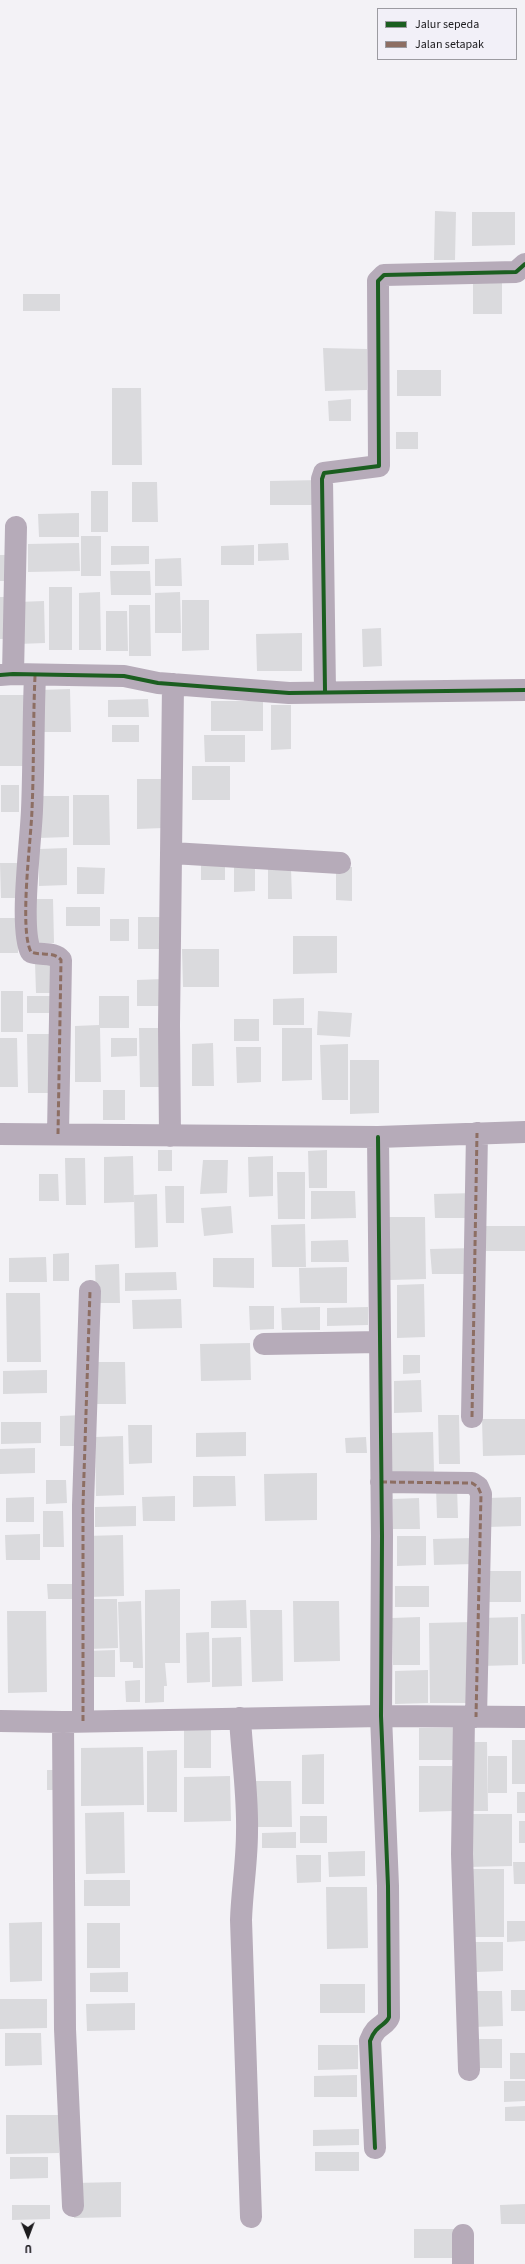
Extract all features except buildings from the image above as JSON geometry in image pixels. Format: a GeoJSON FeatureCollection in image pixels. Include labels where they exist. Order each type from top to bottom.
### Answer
{"type":"FeatureCollection","features":[{"type":"Feature","properties":{"kind":"street"},"geometry":{"type":"LineString","coordinates":[[325,691],[322,481],[324,474],[379,466],[378,281],[384,275],[516,272],[525,264]]}},
{"type":"Feature","properties":{"kind":"street"},"geometry":{"type":"LineString","coordinates":[[16,527],[6,674],[35,676],[93,674],[124,676],[158,683],[289,693],[325,691],[525,690]]}},
{"type":"Feature","properties":{"kind":"street"},"geometry":{"type":"LineString","coordinates":[[35,676],[32,809],[26,906],[28,946],[31,952],[58,956],[62,960],[58,1134]]}},
{"type":"Feature","properties":{"kind":"street"},"geometry":{"type":"LineString","coordinates":[[170,1136],[169,1025],[173,684]]}},
{"type":"Feature","properties":{"kind":"street"},"geometry":{"type":"LineString","coordinates":[[172,854],[340,863]]}},
{"type":"Feature","properties":{"kind":"street"},"geometry":{"type":"LineString","coordinates":[[0,1134],[378,1137],[525,1132]]}},
{"type":"Feature","properties":{"kind":"street"},"geometry":{"type":"LineString","coordinates":[[472,1417],[477,1133]]}},
{"type":"Feature","properties":{"kind":"street"},"geometry":{"type":"LineString","coordinates":[[375,2148],[370,2040],[373,2032],[388,2022],[389,2017],[388,1886],[381,1716],[381,1482],[378,1137]]}},
{"type":"Feature","properties":{"kind":"street"},"geometry":{"type":"LineString","coordinates":[[73,2206],[64,2029],[73,1722],[83,1505],[90,1291]]}},
{"type":"Feature","properties":{"kind":"street"},"geometry":{"type":"LineString","coordinates":[[264,1344],[379,1342]]}},
{"type":"Feature","properties":{"kind":"street"},"geometry":{"type":"LineString","coordinates":[[381,1482],[472,1483],[478,1487],[482,1494],[462,1854],[469,2070]]}},
{"type":"Feature","properties":{"kind":"street"},"geometry":{"type":"LineString","coordinates":[[0,1721],[73,1722],[381,1716],[525,1717]]}},
{"type":"Feature","properties":{"kind":"street"},"geometry":{"type":"LineString","coordinates":[[240,1718],[248,1829],[247,1867],[243,1876],[241,1920],[251,2217]]}},
{"type":"Feature","properties":{"kind":"street"},"geometry":{"type":"LineString","coordinates":[[463,2235],[463,2264]]}},
{"type":"Feature","properties":{"kind":"marked path"},"geometry":{"type":"LineString","coordinates":[[35,676],[33,793],[26,924],[31,952],[55,956],[61,960],[58,1134]]}},
{"type":"Feature","properties":{"kind":"marked path"},"geometry":{"type":"LineString","coordinates":[[472,1417],[477,1133]]}},
{"type":"Feature","properties":{"kind":"marked path"},"geometry":{"type":"LineString","coordinates":[[83,1721],[83,1505],[90,1291]]}},
{"type":"Feature","properties":{"kind":"marked path"},"geometry":{"type":"LineString","coordinates":[[381,1482],[472,1483],[478,1487],[481,1494],[476,1717]]}},
{"type":"Feature","properties":{"kind":"cycle path"},"geometry":{"type":"LineString","coordinates":[[325,691],[322,479],[324,473],[379,466],[378,281],[384,275],[516,272],[525,264]]}},
{"type":"Feature","properties":{"kind":"cycle path"},"geometry":{"type":"LineString","coordinates":[[0,675],[124,676],[158,683],[289,693],[525,690]]}},
{"type":"Feature","properties":{"kind":"cycle path"},"geometry":{"type":"LineString","coordinates":[[375,2148],[370,2041],[375,2031],[386,2022],[389,2017],[388,1886],[381,1716],[382,1536],[378,1137]]}}]}
